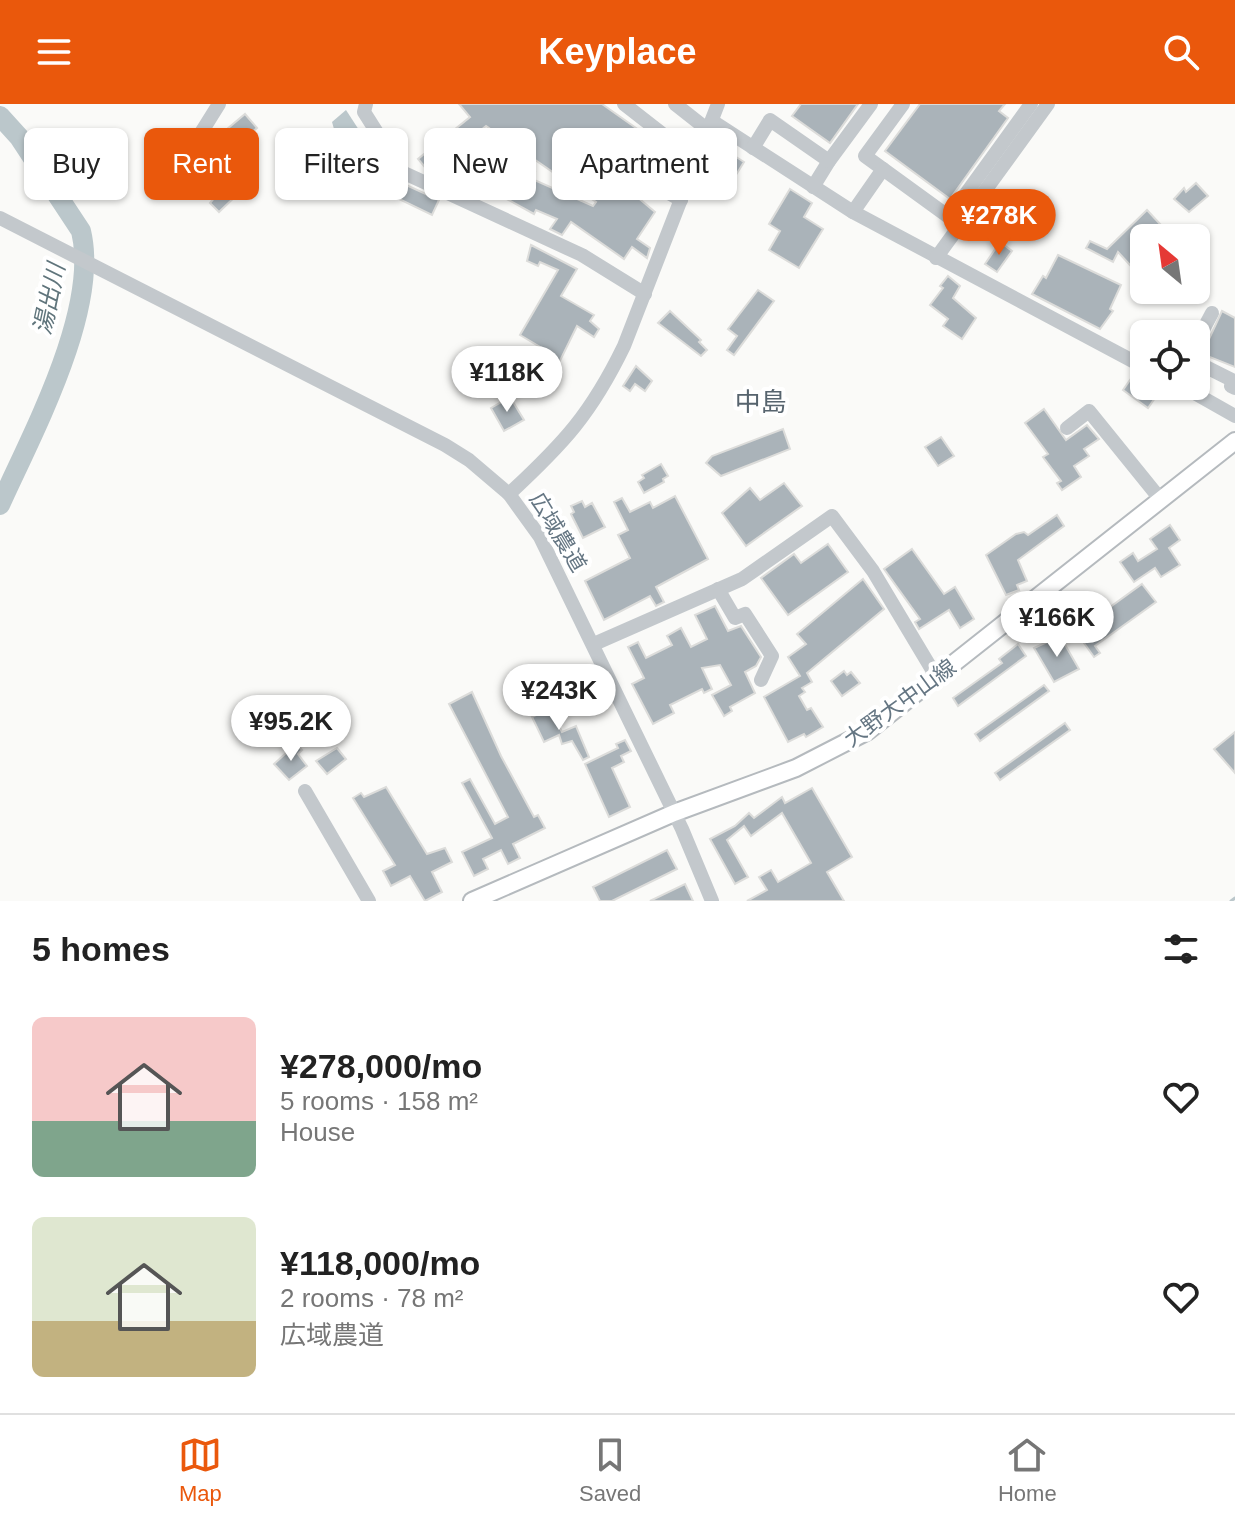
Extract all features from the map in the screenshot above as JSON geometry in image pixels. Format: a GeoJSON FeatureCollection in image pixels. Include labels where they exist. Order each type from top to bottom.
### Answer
{"type":"FeatureCollection","features":[{"type":"Feature","properties":{"kind":"main road","name":"大野大中山線"},"geometry":{"type":"LineString","coordinates":[[472,901],[674,813],[796,768],[868,731],[1235,441]]}},
{"type":"Feature","properties":{"kind":"street"},"geometry":{"type":"LineString","coordinates":[[204,128],[219,104]]}},
{"type":"Feature","properties":{"kind":"street"},"geometry":{"type":"LineString","coordinates":[[366,104],[364,112],[402,172],[582,255],[645,294]]}},
{"type":"Feature","properties":{"kind":"street"},"geometry":{"type":"LineString","coordinates":[[624,104],[655,128]]}},
{"type":"Feature","properties":{"kind":"street"},"geometry":{"type":"LineString","coordinates":[[675,104],[753,148],[853,212],[1130,360]]}},
{"type":"Feature","properties":{"kind":"street"},"geometry":{"type":"LineString","coordinates":[[709,128],[718,104]]}},
{"type":"Feature","properties":{"kind":"street"},"geometry":{"type":"LineString","coordinates":[[813,187],[871,104]]}},
{"type":"Feature","properties":{"kind":"street"},"geometry":{"type":"LineString","coordinates":[[903,104],[865,156],[949,217],[1031,104]]}},
{"type":"Feature","properties":{"kind":"street"},"geometry":{"type":"LineString","coordinates":[[936,258],[1048,104]]}},
{"type":"Feature","properties":{"kind":"street"},"geometry":{"type":"LineString","coordinates":[[753,148],[770,120],[829,161]]}},
{"type":"Feature","properties":{"kind":"street"},"geometry":{"type":"LineString","coordinates":[[853,212],[883,169]]}},
{"type":"Feature","properties":{"kind":"street"},"geometry":{"type":"LineString","coordinates":[[509,494],[548,458],[586,416],[607,381],[681,200]]}},
{"type":"Feature","properties":{"kind":"street","name":"広域農道"},"geometry":{"type":"LineString","coordinates":[[0,218],[445,445],[469,460],[509,494],[540,537],[594,644],[707,883],[712,901]]}},
{"type":"Feature","properties":{"kind":"street"},"geometry":{"type":"LineString","coordinates":[[1208,320],[1212,313]]}},
{"type":"Feature","properties":{"kind":"street"},"geometry":{"type":"LineString","coordinates":[[1210,369],[1234,381],[1231,386],[1235,388]]}},
{"type":"Feature","properties":{"kind":"street"},"geometry":{"type":"LineString","coordinates":[[1207,400],[1235,416]]}},
{"type":"Feature","properties":{"kind":"street"},"geometry":{"type":"LineString","coordinates":[[1067,428],[1089,411],[1161,500]]}},
{"type":"Feature","properties":{"kind":"street"},"geometry":{"type":"LineString","coordinates":[[594,644],[742,579],[832,516],[873,571],[937,678]]}},
{"type":"Feature","properties":{"kind":"street"},"geometry":{"type":"LineString","coordinates":[[718,589],[735,618],[745,614],[772,656],[761,680]]}},
{"type":"Feature","properties":{"kind":"street"},"geometry":{"type":"LineString","coordinates":[[305,791],[369,901]]}},
{"type":"Feature","properties":{"kind":"shaded area"},"geometry":{"type":"Polygon","coordinates":[[[346,110],[358,128],[334,128],[332,122],[346,110]]]}},
{"type":"Feature","properties":{"kind":"building"},"geometry":{"type":"Polygon","coordinates":[[[459,104],[602,104],[636,128],[552,128],[552,172],[536,161],[536,128],[456,128],[470,117],[459,104]]]}},
{"type":"Feature","properties":{"kind":"building"},"geometry":{"type":"Polygon","coordinates":[[[801,104],[858,104],[830,143],[792,116],[801,104]]]}},
{"type":"Feature","properties":{"kind":"building"},"geometry":{"type":"Polygon","coordinates":[[[920,104],[1005,104],[999,111],[1008,118],[950,199],[885,151],[920,104]]]}},
{"type":"Feature","properties":{"kind":"building"},"geometry":{"type":"Polygon","coordinates":[[[245,114],[257,128],[228,128],[245,114]]]}},
{"type":"Feature","properties":{"kind":"building"},"geometry":{"type":"Polygon","coordinates":[[[737,158],[744,162],[737,173],[737,158]]]}},
{"type":"Feature","properties":{"kind":"building"},"geometry":{"type":"Polygon","coordinates":[[[536,181],[552,188],[552,200],[579,200],[593,206],[596,202],[593,200],[641,200],[655,212],[637,239],[650,248],[647,258],[632,247],[624,259],[571,222],[562,235],[550,229],[557,219],[536,210],[534,214],[509,200],[536,200],[536,181]]]}},
{"type":"Feature","properties":{"kind":"building"},"geometry":{"type":"Polygon","coordinates":[[[1196,183],[1208,196],[1189,212],[1174,199],[1184,188],[1186,192],[1196,183]]]}},
{"type":"Feature","properties":{"kind":"building"},"geometry":{"type":"Polygon","coordinates":[[[408,186],[424,193],[424,200],[439,200],[432,215],[401,200],[408,200],[408,186]]]}},
{"type":"Feature","properties":{"kind":"building"},"geometry":{"type":"Polygon","coordinates":[[[790,189],[812,203],[804,217],[823,229],[799,268],[769,250],[780,231],[769,224],[790,189]]]}},
{"type":"Feature","properties":{"kind":"building"},"geometry":{"type":"Polygon","coordinates":[[[212,200],[232,200],[219,212],[210,203],[212,200]]]}},
{"type":"Feature","properties":{"kind":"building"},"geometry":{"type":"Polygon","coordinates":[[[1147,210],[1160,224],[1133,224],[1147,210]]]}},
{"type":"Feature","properties":{"kind":"building"},"geometry":{"type":"Polygon","coordinates":[[[1130,227],[1130,265],[1118,252],[1113,262],[1086,248],[1090,241],[1107,249],[1130,227]]]}},
{"type":"Feature","properties":{"kind":"building"},"geometry":{"type":"Polygon","coordinates":[[[1000,242],[1012,251],[997,272],[985,264],[1000,242]]]}},
{"type":"Feature","properties":{"kind":"building"},"geometry":{"type":"Polygon","coordinates":[[[531,245],[577,269],[561,296],[594,315],[590,321],[599,329],[594,337],[577,326],[554,373],[538,365],[545,350],[520,335],[558,270],[540,262],[538,266],[527,261],[531,245]]]}},
{"type":"Feature","properties":{"kind":"building"},"geometry":{"type":"Polygon","coordinates":[[[1058,255],[1121,285],[1110,309],[1113,311],[1100,329],[1032,294],[1043,276],[1046,278],[1058,255]]]}},
{"type":"Feature","properties":{"kind":"building"},"geometry":{"type":"Polygon","coordinates":[[[948,276],[960,286],[953,298],[976,318],[962,339],[943,326],[948,319],[930,305],[948,276]]]}},
{"type":"Feature","properties":{"kind":"building"},"geometry":{"type":"Polygon","coordinates":[[[758,290],[774,301],[734,355],[727,350],[737,336],[728,329],[758,290]]]}},
{"type":"Feature","properties":{"kind":"building"},"geometry":{"type":"Polygon","coordinates":[[[670,311],[701,340],[699,342],[707,350],[701,356],[658,323],[670,311]]]}},
{"type":"Feature","properties":{"kind":"building"},"geometry":{"type":"Polygon","coordinates":[[[1222,311],[1235,318],[1235,367],[1210,357],[1210,337],[1222,311]]]}},
{"type":"Feature","properties":{"kind":"building"},"geometry":{"type":"Polygon","coordinates":[[[636,366],[652,381],[645,391],[635,384],[630,391],[623,386],[636,366]]]}},
{"type":"Feature","properties":{"kind":"building"},"geometry":{"type":"Polygon","coordinates":[[[1130,380],[1130,395],[1123,390],[1130,380]]]}},
{"type":"Feature","properties":{"kind":"building"},"geometry":{"type":"Polygon","coordinates":[[[510,397],[524,420],[504,431],[491,408],[510,397]]]}},
{"type":"Feature","properties":{"kind":"building"},"geometry":{"type":"Polygon","coordinates":[[[1137,400],[1154,400],[1148,408],[1137,400]]]}},
{"type":"Feature","properties":{"kind":"building"},"geometry":{"type":"Polygon","coordinates":[[[1044,409],[1066,440],[1087,425],[1099,439],[1084,449],[1089,456],[1074,466],[1081,477],[1062,490],[1057,483],[1061,481],[1043,457],[1048,454],[1025,423],[1044,409]]]}},
{"type":"Feature","properties":{"kind":"building"},"geometry":{"type":"Polygon","coordinates":[[[783,429],[790,449],[721,476],[706,463],[712,456],[783,429]]]}},
{"type":"Feature","properties":{"kind":"building"},"geometry":{"type":"Polygon","coordinates":[[[941,437],[954,456],[938,466],[925,447],[941,437]]]}},
{"type":"Feature","properties":{"kind":"building"},"geometry":{"type":"Polygon","coordinates":[[[661,464],[668,476],[663,479],[664,482],[644,493],[638,482],[644,478],[642,475],[661,464]]]}},
{"type":"Feature","properties":{"kind":"building"},"geometry":{"type":"Polygon","coordinates":[[[784,483],[802,506],[746,546],[722,513],[750,488],[760,500],[784,483]]]}},
{"type":"Feature","properties":{"kind":"building"},"geometry":{"type":"Polygon","coordinates":[[[675,496],[708,559],[656,587],[664,602],[656,606],[650,596],[604,620],[585,581],[630,558],[618,535],[628,530],[614,502],[622,498],[630,512],[650,502],[653,508],[675,496]]]}},
{"type":"Feature","properties":{"kind":"building"},"geometry":{"type":"Polygon","coordinates":[[[582,501],[585,507],[592,503],[605,527],[583,538],[571,514],[574,512],[571,506],[582,501]]]}},
{"type":"Feature","properties":{"kind":"building"},"geometry":{"type":"Polygon","coordinates":[[[1057,515],[1064,526],[1018,560],[1027,581],[1017,585],[1019,590],[1006,595],[986,555],[1016,534],[1024,532],[1028,535],[1057,515]]]}},
{"type":"Feature","properties":{"kind":"building"},"geometry":{"type":"Polygon","coordinates":[[[1170,525],[1180,540],[1169,548],[1180,565],[1161,577],[1155,568],[1134,582],[1120,562],[1133,553],[1138,561],[1157,549],[1150,539],[1170,525]]]}},
{"type":"Feature","properties":{"kind":"building"},"geometry":{"type":"Polygon","coordinates":[[[828,544],[848,572],[788,615],[761,578],[794,554],[801,563],[828,544]]]}},
{"type":"Feature","properties":{"kind":"building"},"geometry":{"type":"Polygon","coordinates":[[[912,549],[944,594],[955,587],[974,619],[960,628],[949,610],[919,629],[915,622],[920,619],[884,569],[912,549]]]}},
{"type":"Feature","properties":{"kind":"building"},"geometry":{"type":"Polygon","coordinates":[[[863,579],[884,609],[807,673],[812,682],[802,688],[805,692],[799,696],[823,727],[806,737],[804,734],[788,742],[764,697],[800,676],[788,657],[806,644],[797,634],[863,579]]]}},
{"type":"Feature","properties":{"kind":"building"},"geometry":{"type":"Polygon","coordinates":[[[1142,584],[1156,602],[1095,646],[1100,653],[1094,657],[1084,643],[1092,637],[1084,626],[1142,584]]]}},
{"type":"Feature","properties":{"kind":"building"},"geometry":{"type":"Polygon","coordinates":[[[715,606],[728,631],[741,626],[761,657],[756,666],[745,672],[755,693],[730,707],[732,711],[724,716],[712,695],[731,685],[720,665],[702,668],[712,689],[704,693],[702,689],[670,705],[674,713],[653,724],[632,684],[644,678],[628,647],[638,642],[646,658],[672,645],[667,636],[681,628],[691,647],[707,639],[695,615],[715,606]]]}},
{"type":"Feature","properties":{"kind":"building"},"geometry":{"type":"Polygon","coordinates":[[[1060,636],[1079,669],[1054,682],[1034,648],[1060,636]]]}},
{"type":"Feature","properties":{"kind":"building"},"geometry":{"type":"Polygon","coordinates":[[[1018,644],[1026,656],[958,706],[953,698],[1002,663],[999,659],[1018,644]]]}},
{"type":"Feature","properties":{"kind":"building"},"geometry":{"type":"Polygon","coordinates":[[[844,671],[847,675],[851,672],[860,683],[842,696],[831,681],[844,671]]]}},
{"type":"Feature","properties":{"kind":"building"},"geometry":{"type":"Polygon","coordinates":[[[595,681],[605,696],[582,711],[572,696],[595,681]]]}},
{"type":"Feature","properties":{"kind":"building"},"geometry":{"type":"Polygon","coordinates":[[[564,685],[569,695],[544,706],[540,696],[564,685]]]}},
{"type":"Feature","properties":{"kind":"building"},"geometry":{"type":"Polygon","coordinates":[[[1044,685],[1049,691],[980,741],[975,734],[1044,685]]]}},
{"type":"Feature","properties":{"kind":"building"},"geometry":{"type":"Polygon","coordinates":[[[472,692],[501,756],[534,817],[538,815],[545,828],[513,844],[520,858],[508,864],[501,850],[483,859],[488,869],[474,876],[462,852],[492,838],[462,783],[470,779],[495,824],[508,817],[449,704],[472,692]]]}},
{"type":"Feature","properties":{"kind":"building"},"geometry":{"type":"Polygon","coordinates":[[[550,708],[562,732],[576,726],[589,757],[583,760],[572,741],[562,744],[559,735],[544,742],[532,717],[550,708]]]}},
{"type":"Feature","properties":{"kind":"building"},"geometry":{"type":"Polygon","coordinates":[[[1065,723],[1070,730],[1000,780],[995,773],[1065,723]]]}},
{"type":"Feature","properties":{"kind":"building"},"geometry":{"type":"Polygon","coordinates":[[[1235,732],[1235,773],[1214,749],[1235,732]]]}},
{"type":"Feature","properties":{"kind":"building"},"geometry":{"type":"Polygon","coordinates":[[[625,740],[631,751],[621,756],[624,762],[612,768],[630,807],[609,817],[585,764],[618,748],[616,744],[625,740]]]}},
{"type":"Feature","properties":{"kind":"building"},"geometry":{"type":"Polygon","coordinates":[[[296,744],[302,750],[298,754],[307,766],[289,780],[274,764],[296,744]]]}},
{"type":"Feature","properties":{"kind":"building"},"geometry":{"type":"Polygon","coordinates":[[[337,748],[346,759],[327,774],[316,761],[337,748]]]}},
{"type":"Feature","properties":{"kind":"building"},"geometry":{"type":"Polygon","coordinates":[[[386,787],[427,854],[445,848],[452,862],[432,872],[442,892],[425,901],[410,876],[391,886],[383,871],[395,865],[353,798],[361,793],[364,797],[386,787]]]}},
{"type":"Feature","properties":{"kind":"building"},"geometry":{"type":"Polygon","coordinates":[[[812,788],[852,857],[827,872],[844,901],[747,901],[767,890],[759,877],[771,870],[778,882],[811,863],[782,813],[751,836],[744,826],[727,840],[748,877],[735,884],[710,839],[735,826],[749,813],[754,818],[782,797],[785,803],[812,788]]]}},
{"type":"Feature","properties":{"kind":"building"},"geometry":{"type":"Polygon","coordinates":[[[667,850],[677,869],[612,901],[600,901],[593,887],[667,850]]]}},
{"type":"Feature","properties":{"kind":"building"},"geometry":{"type":"Polygon","coordinates":[[[685,884],[693,901],[650,901],[685,884]]]}},
{"type":"Feature","properties":{"kind":"waterway","name":"湯出川"},"geometry":{"type":"LineString","coordinates":[[0,116],[19,137],[81,231],[84,262],[81,297],[60,371],[0,505]]}},
{"type":"Feature","properties":{"kind":"waterway"},"geometry":{"type":"LineString","coordinates":[[1231,901],[1235,898]]}},
{"type":"Feature","properties":{"kind":"district","name":"中島"},"geometry":{"type":"Point","coordinates":[761,402]}}]}
